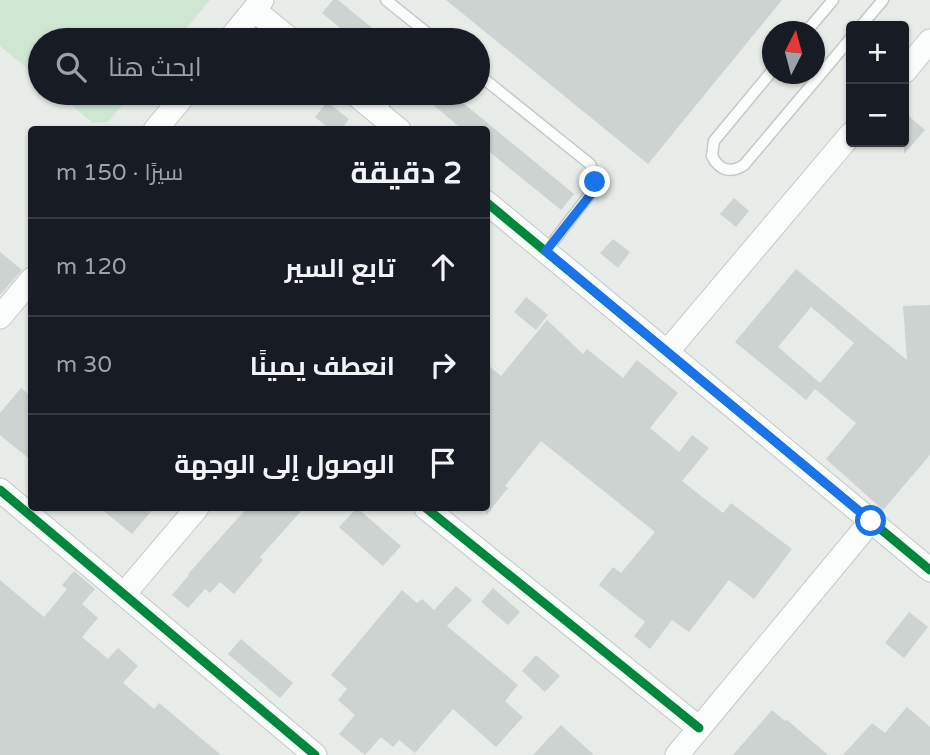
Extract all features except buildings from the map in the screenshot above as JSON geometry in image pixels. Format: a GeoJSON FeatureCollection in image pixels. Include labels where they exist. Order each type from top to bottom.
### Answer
{"type":"FeatureCollection","features":[{"type":"Feature","properties":{"kind":"street"},"geometry":{"type":"LineString","coordinates":[[239,28],[258,5],[280,28]]}},
{"type":"Feature","properties":{"kind":"street"},"geometry":{"type":"LineString","coordinates":[[909,66],[930,41]]}},
{"type":"Feature","properties":{"kind":"street"},"geometry":{"type":"LineString","coordinates":[[158,126],[176,105]]}},
{"type":"Feature","properties":{"kind":"street"},"geometry":{"type":"LineString","coordinates":[[369,105],[394,126]]}},
{"type":"Feature","properties":{"kind":"street"},"geometry":{"type":"LineString","coordinates":[[667,352],[846,140]]}},
{"type":"Feature","properties":{"kind":"street"},"geometry":{"type":"LineString","coordinates":[[490,205],[930,570]]}},
{"type":"Feature","properties":{"kind":"street"},"geometry":{"type":"LineString","coordinates":[[0,317],[28,284]]}},
{"type":"Feature","properties":{"kind":"street"},"geometry":{"type":"LineString","coordinates":[[0,490],[315,755]]}},
{"type":"Feature","properties":{"kind":"street"},"geometry":{"type":"LineString","coordinates":[[124,594],[194,511]]}},
{"type":"Feature","properties":{"kind":"street"},"geometry":{"type":"LineString","coordinates":[[430,511],[699,729]]}},
{"type":"Feature","properties":{"kind":"street"},"geometry":{"type":"LineString","coordinates":[[677,755],[871,521]]}},
{"type":"Feature","properties":{"kind":"lane"},"geometry":{"type":"LineString","coordinates":[[386,0],[420,28]]}},
{"type":"Feature","properties":{"kind":"lane"},"geometry":{"type":"LineString","coordinates":[[815,21],[833,0]]}},
{"type":"Feature","properties":{"kind":"lane"},"geometry":{"type":"LineString","coordinates":[[865,21],[883,0]]}},
{"type":"Feature","properties":{"kind":"lane"},"geometry":{"type":"LineString","coordinates":[[825,69],[846,44]]}},
{"type":"Feature","properties":{"kind":"lane"},"geometry":{"type":"LineString","coordinates":[[762,83],[714,141],[712,156],[721,168],[729,171],[744,166],[813,84]]}},
{"type":"Feature","properties":{"kind":"lane"},"geometry":{"type":"LineString","coordinates":[[490,84],[590,164],[593,170],[594,189],[546,251]]}},
{"type":"Feature","properties":{"kind":"lane"},"geometry":{"type":"LineString","coordinates":[[377,112],[383,105]]}},
{"type":"Feature","properties":{"kind":"green space"},"geometry":{"type":"Polygon","coordinates":[[[0,0],[210,0],[186,28],[28,28],[28,69],[0,46],[0,0]]]}},
{"type":"Feature","properties":{"kind":"green space"},"geometry":{"type":"Polygon","coordinates":[[[71,105],[122,105],[108,122],[93,123],[71,105]]]}},
{"type":"Feature","properties":{"kind":"cycle path"},"geometry":{"type":"LineString","coordinates":[[490,205],[930,570]]}},
{"type":"Feature","properties":{"kind":"cycle path"},"geometry":{"type":"LineString","coordinates":[[0,490],[315,755]]}},
{"type":"Feature","properties":{"kind":"cycle path"},"geometry":{"type":"LineString","coordinates":[[430,511],[699,728]]}},
{"type":"Feature","properties":{"kind":"route"},"geometry":{"type":"LineString","coordinates":[[595,182],[591,194],[546,251],[871,521]]}}]}
